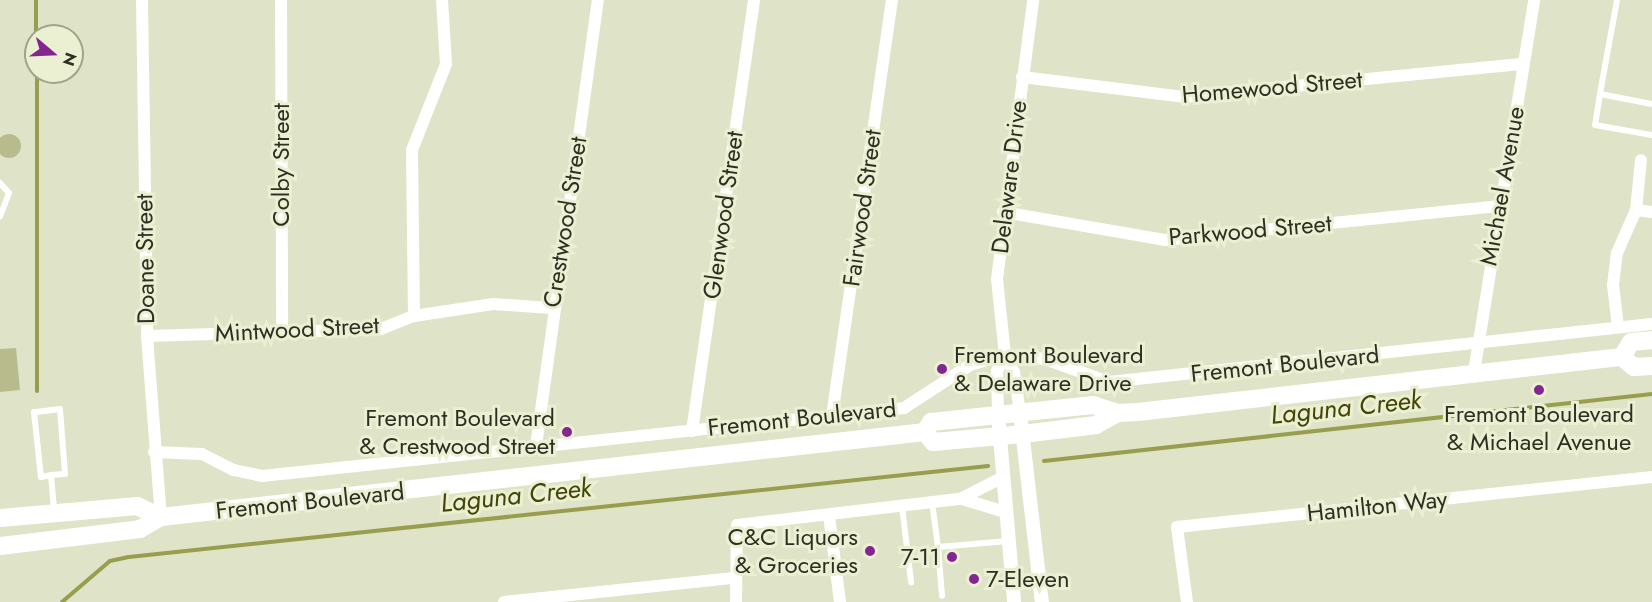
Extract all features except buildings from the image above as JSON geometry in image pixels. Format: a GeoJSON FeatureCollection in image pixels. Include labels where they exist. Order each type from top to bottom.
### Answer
{"type":"FeatureCollection","features":[{"type":"Feature","properties":{"kind":"main road"},"geometry":{"type":"LineString","coordinates":[[1622,357],[1631,342],[1652,340]]}},
{"type":"Feature","properties":{"kind":"main road","name":"Fremont Boulevard"},"geometry":{"type":"LineString","coordinates":[[925,432],[933,442],[1023,434],[1096,425],[1118,413],[1622,357],[1634,367],[1652,366]]}},
{"type":"Feature","properties":{"kind":"main road","name":"Fremont Boulevard"},"geometry":{"type":"LineString","coordinates":[[925,432],[931,422],[998,414],[1093,405],[1118,413]]}},
{"type":"Feature","properties":{"kind":"main road","name":"Fremont Boulevard"},"geometry":{"type":"LineString","coordinates":[[0,546],[141,530],[160,517],[925,432]]}},
{"type":"Feature","properties":{"kind":"main road","name":"Fremont Boulevard"},"geometry":{"type":"LineString","coordinates":[[0,518],[136,506],[160,517]]}},
{"type":"Feature","properties":{"kind":"street","name":"Doane Street"},"geometry":{"type":"LineString","coordinates":[[142,0],[147,336],[153,452],[160,517]]}},
{"type":"Feature","properties":{"kind":"street","name":"Colby Street"},"geometry":{"type":"LineString","coordinates":[[281,0],[282,330]]}},
{"type":"Feature","properties":{"kind":"street"},"geometry":{"type":"LineString","coordinates":[[414,316],[412,150],[446,64],[442,0]]}},
{"type":"Feature","properties":{"kind":"street","name":"Crestwood Street"},"geometry":{"type":"LineString","coordinates":[[536,446],[551,308],[598,0]]}},
{"type":"Feature","properties":{"kind":"street","name":"Glenwood Street"},"geometry":{"type":"LineString","coordinates":[[692,431],[754,0]]}},
{"type":"Feature","properties":{"kind":"street","name":"Fairwood Street"},"geometry":{"type":"LineString","coordinates":[[832,416],[892,0]]}},
{"type":"Feature","properties":{"kind":"street","name":"Delaware Drive"},"geometry":{"type":"LineString","coordinates":[[1033,0],[1003,212],[997,279],[1005,356],[1014,372],[1023,434],[1041,602]]}},
{"type":"Feature","properties":{"kind":"street","name":"Michael Avenue"},"geometry":{"type":"LineString","coordinates":[[1474,372],[1474,343],[1534,0]]}},
{"type":"Feature","properties":{"kind":"street","name":"Homewood Street"},"geometry":{"type":"LineString","coordinates":[[1022,77],[1184,97],[1523,64]]}},
{"type":"Feature","properties":{"kind":"street"},"geometry":{"type":"LineString","coordinates":[[1618,327],[1613,285],[1617,253],[1635,210],[1641,160]]}},
{"type":"Feature","properties":{"kind":"street","name":"Parkwood Street"},"geometry":{"type":"LineString","coordinates":[[1003,212],[1165,240],[1498,206]]}},
{"type":"Feature","properties":{"kind":"street"},"geometry":{"type":"LineString","coordinates":[[1635,210],[1652,212]]}},
{"type":"Feature","properties":{"kind":"street","name":"Mintwood Street"},"geometry":{"type":"LineString","coordinates":[[147,336],[381,328],[414,316],[493,304],[551,308]]}},
{"type":"Feature","properties":{"kind":"street","name":"Fremont Boulevard"},"geometry":{"type":"LineString","coordinates":[[153,452],[202,454],[234,470],[262,476],[832,416],[916,404],[954,373],[1005,356],[1045,359],[1109,382],[1652,324]]}},
{"type":"Feature","properties":{"kind":"street","name":"Delaware Drive"},"geometry":{"type":"LineString","coordinates":[[1005,356],[997,371],[998,414],[1001,478],[1014,602]]}},
{"type":"Feature","properties":{"kind":"street","name":"Hamilton Way"},"geometry":{"type":"LineString","coordinates":[[1187,602],[1177,527],[1652,477]]}},
{"type":"Feature","properties":{"kind":"street"},"geometry":{"type":"LineString","coordinates":[[736,602],[734,579],[736,525],[960,499],[1001,478]]}},
{"type":"Feature","properties":{"kind":"street"},"geometry":{"type":"LineString","coordinates":[[960,499],[1005,512]]}},
{"type":"Feature","properties":{"kind":"street"},"geometry":{"type":"LineString","coordinates":[[829,515],[840,602]]}},
{"type":"Feature","properties":{"kind":"street"},"geometry":{"type":"LineString","coordinates":[[504,602],[734,579]]}},
{"type":"Feature","properties":{"kind":"lane"},"geometry":{"type":"LineString","coordinates":[[1617,0],[1595,124],[1652,135]]}},
{"type":"Feature","properties":{"kind":"lane"},"geometry":{"type":"LineString","coordinates":[[1600,94],[1652,104]]}},
{"type":"Feature","properties":{"kind":"lane"},"geometry":{"type":"LineString","coordinates":[[0,183],[9,193],[0,216]]}},
{"type":"Feature","properties":{"kind":"lane"},"geometry":{"type":"LineString","coordinates":[[60,409],[64,474],[51,475],[41,477],[34,412],[60,409]]}},
{"type":"Feature","properties":{"kind":"lane"},"geometry":{"type":"LineString","coordinates":[[51,475],[54,513]]}},
{"type":"Feature","properties":{"kind":"lane"},"geometry":{"type":"LineString","coordinates":[[932,502],[942,596]]}},
{"type":"Feature","properties":{"kind":"lane"},"geometry":{"type":"LineString","coordinates":[[902,506],[911,582]]}},
{"type":"Feature","properties":{"kind":"lane"},"geometry":{"type":"LineString","coordinates":[[938,547],[1008,541]]}},
{"type":"Feature","properties":{"kind":"green space"},"geometry":{"type":"Polygon","coordinates":[[[9,134],[18,137],[21,146],[18,155],[9,158],[0,155],[-3,146],[0,137],[9,134]]]}},
{"type":"Feature","properties":{"kind":"green space"},"geometry":{"type":"Polygon","coordinates":[[[16,348],[20,390],[0,392],[0,349],[16,348]]]}},
{"type":"Feature","properties":{"kind":"waterway"},"geometry":{"type":"LineString","coordinates":[[36,0],[36,24]]}},
{"type":"Feature","properties":{"kind":"waterway"},"geometry":{"type":"LineString","coordinates":[[37,84],[37,391]]}},
{"type":"Feature","properties":{"kind":"waterway","name":"Laguna Creek"},"geometry":{"type":"LineString","coordinates":[[1044,461],[1652,394]]}},
{"type":"Feature","properties":{"kind":"waterway","name":"Laguna Creek"},"geometry":{"type":"LineString","coordinates":[[62,602],[110,561],[129,557],[988,466]]}},
{"type":"Feature","properties":{"kind":"place","name":"Fremont Boulevard & Delaware Drive"},"geometry":{"type":"Point","coordinates":[942,369]}},
{"type":"Feature","properties":{"kind":"place","name":"Fremont Boulevard & Michael Avenue"},"geometry":{"type":"Point","coordinates":[1539,390]}},
{"type":"Feature","properties":{"kind":"place","name":"Fremont Boulevard & Crestwood Street"},"geometry":{"type":"Point","coordinates":[567,432]}},
{"type":"Feature","properties":{"kind":"place","name":"C&C Liquors & Groceries"},"geometry":{"type":"Point","coordinates":[870,551]}},
{"type":"Feature","properties":{"kind":"place","name":"7-11"},"geometry":{"type":"Point","coordinates":[952,557]}},
{"type":"Feature","properties":{"kind":"place","name":"7-Eleven"},"geometry":{"type":"Point","coordinates":[974,579]}}]}
